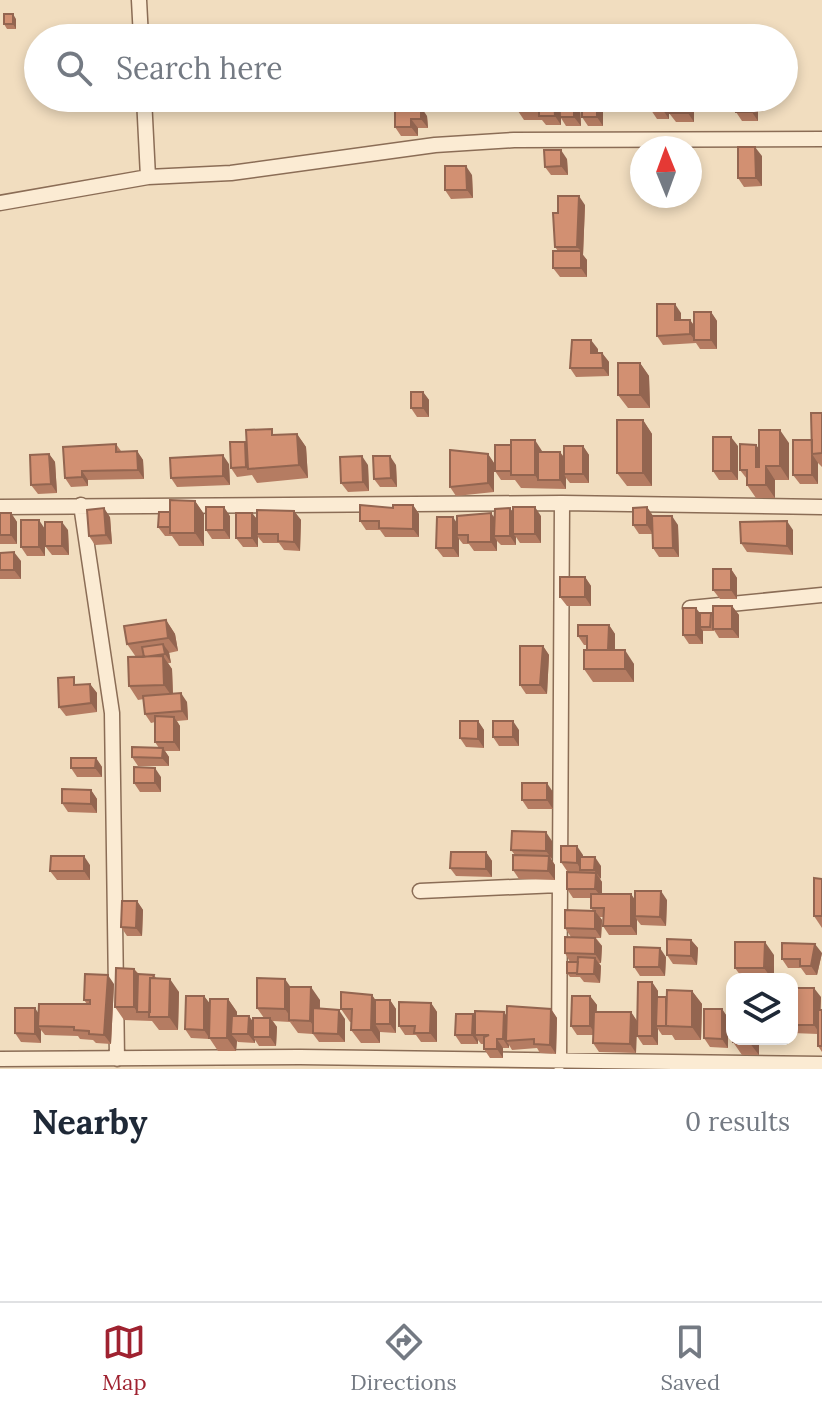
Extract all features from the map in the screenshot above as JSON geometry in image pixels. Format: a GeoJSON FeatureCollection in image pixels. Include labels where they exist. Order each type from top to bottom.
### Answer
{"type":"FeatureCollection","features":[{"type":"Feature","properties":{"kind":"street"},"geometry":{"type":"LineString","coordinates":[[139,0],[140,24]]}},
{"type":"Feature","properties":{"kind":"street"},"geometry":{"type":"LineString","coordinates":[[145,112],[148,177]]}},
{"type":"Feature","properties":{"kind":"street"},"geometry":{"type":"LineString","coordinates":[[0,203],[148,177],[231,173],[391,150],[514,140],[822,139]]}},
{"type":"Feature","properties":{"kind":"street"},"geometry":{"type":"LineString","coordinates":[[559,1063],[562,503]]}},
{"type":"Feature","properties":{"kind":"street"},"geometry":{"type":"LineString","coordinates":[[0,507],[562,503],[822,507]]}},
{"type":"Feature","properties":{"kind":"street"},"geometry":{"type":"LineString","coordinates":[[81,505],[112,713],[117,1059]]}},
{"type":"Feature","properties":{"kind":"street"},"geometry":{"type":"LineString","coordinates":[[690,608],[822,595]]}},
{"type":"Feature","properties":{"kind":"street"},"geometry":{"type":"LineString","coordinates":[[420,891],[559,885]]}},
{"type":"Feature","properties":{"kind":"street"},"geometry":{"type":"LineString","coordinates":[[0,1059],[300,1057],[559,1063],[822,1064]]}},
{"type":"Feature","properties":{"kind":"building"},"geometry":{"type":"Polygon","coordinates":[[[4,14],[13,14],[13,24],[4,24],[4,14]]]}},
{"type":"Feature","properties":{"kind":"building"},"geometry":{"type":"Polygon","coordinates":[[[395,112],[421,112],[421,119],[411,119],[411,127],[395,127],[395,112]]]}},
{"type":"Feature","properties":{"kind":"building"},"geometry":{"type":"Polygon","coordinates":[[[539,112],[555,112],[555,116],[539,116],[539,112]]]}},
{"type":"Feature","properties":{"kind":"building"},"geometry":{"type":"Polygon","coordinates":[[[560,112],[574,112],[574,117],[560,117],[560,112]]]}},
{"type":"Feature","properties":{"kind":"building"},"geometry":{"type":"Polygon","coordinates":[[[582,112],[597,112],[597,117],[582,117],[582,112]]]}},
{"type":"Feature","properties":{"kind":"building"},"geometry":{"type":"Polygon","coordinates":[[[738,147],[755,147],[756,178],[738,178],[738,147]]]}},
{"type":"Feature","properties":{"kind":"building"},"geometry":{"type":"Polygon","coordinates":[[[544,150],[561,150],[561,166],[545,167],[544,150]]]}},
{"type":"Feature","properties":{"kind":"building"},"geometry":{"type":"Polygon","coordinates":[[[445,166],[466,166],[467,190],[445,190],[445,166]]]}},
{"type":"Feature","properties":{"kind":"building"},"geometry":{"type":"Polygon","coordinates":[[[558,196],[579,196],[577,247],[555,247],[553,213],[558,213],[558,196]]]}},
{"type":"Feature","properties":{"kind":"building"},"geometry":{"type":"Polygon","coordinates":[[[553,251],[581,251],[581,268],[553,268],[553,251]]]}},
{"type":"Feature","properties":{"kind":"building"},"geometry":{"type":"Polygon","coordinates":[[[657,304],[675,304],[675,320],[690,320],[690,334],[657,336],[657,304]]]}},
{"type":"Feature","properties":{"kind":"building"},"geometry":{"type":"Polygon","coordinates":[[[694,312],[711,312],[711,340],[694,340],[694,312]]]}},
{"type":"Feature","properties":{"kind":"building"},"geometry":{"type":"Polygon","coordinates":[[[572,340],[591,340],[591,353],[602,353],[603,368],[570,368],[572,340]]]}},
{"type":"Feature","properties":{"kind":"building"},"geometry":{"type":"Polygon","coordinates":[[[618,363],[640,363],[640,395],[618,395],[618,363]]]}},
{"type":"Feature","properties":{"kind":"building"},"geometry":{"type":"Polygon","coordinates":[[[411,392],[423,392],[423,408],[411,408],[411,392]]]}},
{"type":"Feature","properties":{"kind":"building"},"geometry":{"type":"Polygon","coordinates":[[[811,413],[822,413],[822,453],[812,454],[811,413]]]}},
{"type":"Feature","properties":{"kind":"building"},"geometry":{"type":"Polygon","coordinates":[[[617,420],[643,420],[643,473],[617,473],[617,420]]]}},
{"type":"Feature","properties":{"kind":"building"},"geometry":{"type":"Polygon","coordinates":[[[272,429],[272,435],[297,434],[299,465],[248,469],[246,430],[272,429]]]}},
{"type":"Feature","properties":{"kind":"building"},"geometry":{"type":"Polygon","coordinates":[[[759,430],[780,430],[780,466],[766,466],[766,485],[747,485],[747,470],[740,470],[740,444],[756,445],[756,467],[759,467],[759,430]]]}},
{"type":"Feature","properties":{"kind":"building"},"geometry":{"type":"Polygon","coordinates":[[[713,437],[731,437],[731,471],[713,471],[713,437]]]}},
{"type":"Feature","properties":{"kind":"building"},"geometry":{"type":"Polygon","coordinates":[[[511,440],[535,440],[535,475],[511,475],[511,440]]]}},
{"type":"Feature","properties":{"kind":"building"},"geometry":{"type":"Polygon","coordinates":[[[793,440],[812,440],[812,475],[793,475],[793,440]]]}},
{"type":"Feature","properties":{"kind":"building"},"geometry":{"type":"Polygon","coordinates":[[[230,442],[245,442],[246,467],[231,468],[230,442]]]}},
{"type":"Feature","properties":{"kind":"building"},"geometry":{"type":"Polygon","coordinates":[[[116,444],[116,452],[137,451],[138,470],[82,471],[82,477],[65,478],[63,447],[116,444]]]}},
{"type":"Feature","properties":{"kind":"building"},"geometry":{"type":"Polygon","coordinates":[[[495,445],[511,445],[511,471],[495,471],[495,445]]]}},
{"type":"Feature","properties":{"kind":"building"},"geometry":{"type":"Polygon","coordinates":[[[564,446],[583,446],[583,474],[564,474],[564,446]]]}},
{"type":"Feature","properties":{"kind":"building"},"geometry":{"type":"Polygon","coordinates":[[[450,450],[488,454],[488,483],[450,487],[450,450]]]}},
{"type":"Feature","properties":{"kind":"building"},"geometry":{"type":"Polygon","coordinates":[[[538,452],[560,452],[560,480],[538,480],[538,452]]]}},
{"type":"Feature","properties":{"kind":"building"},"geometry":{"type":"Polygon","coordinates":[[[49,454],[51,484],[31,485],[30,455],[49,454]]]}},
{"type":"Feature","properties":{"kind":"building"},"geometry":{"type":"Polygon","coordinates":[[[223,455],[223,476],[171,478],[170,458],[223,455]]]}},
{"type":"Feature","properties":{"kind":"building"},"geometry":{"type":"Polygon","coordinates":[[[362,456],[363,482],[341,483],[340,457],[362,456]]]}},
{"type":"Feature","properties":{"kind":"building"},"geometry":{"type":"Polygon","coordinates":[[[373,456],[390,456],[391,478],[374,479],[373,456]]]}},
{"type":"Feature","properties":{"kind":"building"},"geometry":{"type":"Polygon","coordinates":[[[170,500],[195,501],[195,533],[170,533],[170,500]]]}},
{"type":"Feature","properties":{"kind":"building"},"geometry":{"type":"Polygon","coordinates":[[[360,505],[393,508],[393,505],[413,505],[413,529],[379,528],[379,521],[360,521],[360,505]]]}},
{"type":"Feature","properties":{"kind":"building"},"geometry":{"type":"Polygon","coordinates":[[[206,507],[224,507],[224,530],[206,530],[206,507]]]}},
{"type":"Feature","properties":{"kind":"building"},"geometry":{"type":"Polygon","coordinates":[[[513,507],[535,507],[535,534],[513,534],[513,507]]]}},
{"type":"Feature","properties":{"kind":"building"},"geometry":{"type":"Polygon","coordinates":[[[647,507],[647,525],[633,525],[633,508],[647,507]]]}},
{"type":"Feature","properties":{"kind":"building"},"geometry":{"type":"Polygon","coordinates":[[[104,508],[106,535],[89,536],[87,510],[104,508]]]}},
{"type":"Feature","properties":{"kind":"building"},"geometry":{"type":"Polygon","coordinates":[[[510,508],[510,536],[494,536],[495,509],[510,508]]]}},
{"type":"Feature","properties":{"kind":"building"},"geometry":{"type":"Polygon","coordinates":[[[257,510],[294,511],[294,542],[278,541],[278,534],[257,534],[257,510]]]}},
{"type":"Feature","properties":{"kind":"building"},"geometry":{"type":"Polygon","coordinates":[[[159,512],[170,512],[170,527],[158,527],[159,512]]]}},
{"type":"Feature","properties":{"kind":"building"},"geometry":{"type":"Polygon","coordinates":[[[0,513],[11,513],[11,535],[0,535],[0,513]]]}},
{"type":"Feature","properties":{"kind":"building"},"geometry":{"type":"Polygon","coordinates":[[[236,513],[252,513],[252,538],[236,538],[236,513]]]}},
{"type":"Feature","properties":{"kind":"building"},"geometry":{"type":"Polygon","coordinates":[[[491,513],[491,542],[468,542],[468,535],[457,535],[457,516],[491,513]]]}},
{"type":"Feature","properties":{"kind":"building"},"geometry":{"type":"Polygon","coordinates":[[[652,516],[672,516],[673,548],[653,548],[652,516]]]}},
{"type":"Feature","properties":{"kind":"building"},"geometry":{"type":"Polygon","coordinates":[[[437,517],[453,517],[453,548],[436,548],[437,517]]]}},
{"type":"Feature","properties":{"kind":"building"},"geometry":{"type":"Polygon","coordinates":[[[21,520],[39,520],[39,547],[21,547],[21,520]]]}},
{"type":"Feature","properties":{"kind":"building"},"geometry":{"type":"Polygon","coordinates":[[[787,521],[787,546],[741,543],[740,522],[787,521]]]}},
{"type":"Feature","properties":{"kind":"building"},"geometry":{"type":"Polygon","coordinates":[[[45,522],[62,522],[62,546],[45,546],[45,522]]]}},
{"type":"Feature","properties":{"kind":"building"},"geometry":{"type":"Polygon","coordinates":[[[14,552],[14,570],[0,570],[0,553],[14,552]]]}},
{"type":"Feature","properties":{"kind":"building"},"geometry":{"type":"Polygon","coordinates":[[[713,569],[731,569],[731,590],[713,590],[713,569]]]}},
{"type":"Feature","properties":{"kind":"building"},"geometry":{"type":"Polygon","coordinates":[[[560,577],[585,577],[585,597],[560,597],[560,577]]]}},
{"type":"Feature","properties":{"kind":"building"},"geometry":{"type":"Polygon","coordinates":[[[713,606],[732,606],[732,629],[713,629],[713,606]]]}},
{"type":"Feature","properties":{"kind":"building"},"geometry":{"type":"Polygon","coordinates":[[[683,608],[696,608],[696,635],[683,635],[683,608]]]}},
{"type":"Feature","properties":{"kind":"building"},"geometry":{"type":"Polygon","coordinates":[[[700,613],[711,613],[710,627],[700,627],[700,613]]]}},
{"type":"Feature","properties":{"kind":"building"},"geometry":{"type":"Polygon","coordinates":[[[166,620],[168,638],[127,644],[124,626],[166,620]]]}},
{"type":"Feature","properties":{"kind":"building"},"geometry":{"type":"Polygon","coordinates":[[[578,625],[609,625],[608,650],[587,650],[587,636],[578,636],[578,625]]]}},
{"type":"Feature","properties":{"kind":"building"},"geometry":{"type":"Polygon","coordinates":[[[163,644],[165,654],[144,657],[142,647],[163,644]]]}},
{"type":"Feature","properties":{"kind":"building"},"geometry":{"type":"Polygon","coordinates":[[[520,646],[543,646],[540,685],[520,685],[520,646]]]}},
{"type":"Feature","properties":{"kind":"building"},"geometry":{"type":"Polygon","coordinates":[[[584,650],[625,650],[625,669],[584,669],[584,650]]]}},
{"type":"Feature","properties":{"kind":"building"},"geometry":{"type":"Polygon","coordinates":[[[163,656],[164,685],[129,686],[128,657],[163,656]]]}},
{"type":"Feature","properties":{"kind":"building"},"geometry":{"type":"Polygon","coordinates":[[[74,677],[74,685],[90,684],[91,703],[59,707],[58,678],[74,677]]]}},
{"type":"Feature","properties":{"kind":"building"},"geometry":{"type":"Polygon","coordinates":[[[181,693],[182,711],[145,714],[143,696],[181,693]]]}},
{"type":"Feature","properties":{"kind":"building"},"geometry":{"type":"Polygon","coordinates":[[[155,716],[174,717],[174,742],[155,742],[155,716]]]}},
{"type":"Feature","properties":{"kind":"building"},"geometry":{"type":"Polygon","coordinates":[[[460,721],[478,721],[478,739],[460,738],[460,721]]]}},
{"type":"Feature","properties":{"kind":"building"},"geometry":{"type":"Polygon","coordinates":[[[493,721],[513,721],[513,737],[493,737],[493,721]]]}},
{"type":"Feature","properties":{"kind":"building"},"geometry":{"type":"Polygon","coordinates":[[[132,747],[163,748],[162,758],[132,757],[132,747]]]}},
{"type":"Feature","properties":{"kind":"building"},"geometry":{"type":"Polygon","coordinates":[[[71,758],[96,758],[95,768],[71,768],[71,758]]]}},
{"type":"Feature","properties":{"kind":"building"},"geometry":{"type":"Polygon","coordinates":[[[134,767],[155,768],[155,783],[134,783],[134,767]]]}},
{"type":"Feature","properties":{"kind":"building"},"geometry":{"type":"Polygon","coordinates":[[[522,783],[547,783],[547,800],[522,800],[522,783]]]}},
{"type":"Feature","properties":{"kind":"building"},"geometry":{"type":"Polygon","coordinates":[[[62,789],[91,790],[91,804],[62,803],[62,789]]]}},
{"type":"Feature","properties":{"kind":"building"},"geometry":{"type":"Polygon","coordinates":[[[512,831],[546,832],[546,851],[511,850],[512,831]]]}},
{"type":"Feature","properties":{"kind":"building"},"geometry":{"type":"Polygon","coordinates":[[[561,846],[577,846],[577,863],[561,862],[561,846]]]}},
{"type":"Feature","properties":{"kind":"building"},"geometry":{"type":"Polygon","coordinates":[[[451,852],[486,852],[486,869],[450,868],[451,852]]]}},
{"type":"Feature","properties":{"kind":"building"},"geometry":{"type":"Polygon","coordinates":[[[513,855],[549,856],[548,871],[513,870],[513,855]]]}},
{"type":"Feature","properties":{"kind":"building"},"geometry":{"type":"Polygon","coordinates":[[[51,856],[84,856],[84,871],[50,871],[51,856]]]}},
{"type":"Feature","properties":{"kind":"building"},"geometry":{"type":"Polygon","coordinates":[[[580,857],[595,857],[594,870],[580,870],[580,857]]]}},
{"type":"Feature","properties":{"kind":"building"},"geometry":{"type":"Polygon","coordinates":[[[567,872],[596,873],[595,889],[567,889],[567,872]]]}},
{"type":"Feature","properties":{"kind":"building"},"geometry":{"type":"Polygon","coordinates":[[[814,878],[822,879],[822,916],[814,916],[814,878]]]}},
{"type":"Feature","properties":{"kind":"building"},"geometry":{"type":"Polygon","coordinates":[[[635,891],[661,891],[660,917],[635,916],[635,891]]]}},
{"type":"Feature","properties":{"kind":"building"},"geometry":{"type":"Polygon","coordinates":[[[591,894],[631,894],[631,926],[603,926],[604,908],[591,908],[591,894]]]}},
{"type":"Feature","properties":{"kind":"building"},"geometry":{"type":"Polygon","coordinates":[[[122,901],[137,901],[136,928],[121,927],[122,901]]]}},
{"type":"Feature","properties":{"kind":"building"},"geometry":{"type":"Polygon","coordinates":[[[565,910],[595,911],[595,929],[565,928],[565,910]]]}},
{"type":"Feature","properties":{"kind":"building"},"geometry":{"type":"Polygon","coordinates":[[[565,937],[595,938],[595,954],[565,953],[565,937]]]}},
{"type":"Feature","properties":{"kind":"building"},"geometry":{"type":"Polygon","coordinates":[[[667,939],[691,940],[691,956],[667,955],[667,939]]]}},
{"type":"Feature","properties":{"kind":"building"},"geometry":{"type":"Polygon","coordinates":[[[735,942],[765,942],[764,968],[735,968],[735,942]]]}},
{"type":"Feature","properties":{"kind":"building"},"geometry":{"type":"Polygon","coordinates":[[[782,943],[815,944],[811,966],[800,966],[800,959],[782,959],[782,943]]]}},
{"type":"Feature","properties":{"kind":"building"},"geometry":{"type":"Polygon","coordinates":[[[634,947],[660,948],[659,967],[634,967],[634,947]]]}},
{"type":"Feature","properties":{"kind":"building"},"geometry":{"type":"Polygon","coordinates":[[[578,957],[595,958],[594,974],[577,974],[578,957]]]}},
{"type":"Feature","properties":{"kind":"building"},"geometry":{"type":"Polygon","coordinates":[[[567,962],[578,962],[577,973],[567,973],[567,962]]]}},
{"type":"Feature","properties":{"kind":"building"},"geometry":{"type":"Polygon","coordinates":[[[116,968],[134,969],[134,1007],[115,1007],[116,968]]]}},
{"type":"Feature","properties":{"kind":"building"},"geometry":{"type":"Polygon","coordinates":[[[85,974],[108,975],[104,1035],[74,1030],[74,1027],[38,1026],[39,1004],[90,1004],[90,1000],[84,1000],[85,974]]]}},
{"type":"Feature","properties":{"kind":"building"},"geometry":{"type":"Polygon","coordinates":[[[138,974],[154,975],[150,978],[150,1012],[137,1012],[138,974]]]}},
{"type":"Feature","properties":{"kind":"building"},"geometry":{"type":"Polygon","coordinates":[[[150,978],[170,979],[169,1017],[149,1017],[150,978]]]}},
{"type":"Feature","properties":{"kind":"building"},"geometry":{"type":"Polygon","coordinates":[[[257,978],[285,979],[285,1009],[257,1008],[257,978]]]}},
{"type":"Feature","properties":{"kind":"building"},"geometry":{"type":"Polygon","coordinates":[[[638,982],[652,982],[652,1036],[637,1036],[638,982]]]}},
{"type":"Feature","properties":{"kind":"building"},"geometry":{"type":"Polygon","coordinates":[[[289,987],[311,987],[310,1021],[289,1020],[289,987]]]}},
{"type":"Feature","properties":{"kind":"building"},"geometry":{"type":"Polygon","coordinates":[[[798,988],[814,988],[814,1025],[798,1025],[798,988]]]}},
{"type":"Feature","properties":{"kind":"building"},"geometry":{"type":"Polygon","coordinates":[[[667,990],[692,991],[692,1027],[666,1026],[667,990]]]}},
{"type":"Feature","properties":{"kind":"building"},"geometry":{"type":"Polygon","coordinates":[[[341,992],[372,995],[371,1030],[351,1030],[352,1009],[341,1009],[341,992]]]}},
{"type":"Feature","properties":{"kind":"building"},"geometry":{"type":"Polygon","coordinates":[[[186,996],[204,996],[204,1030],[185,1029],[186,996]]]}},
{"type":"Feature","properties":{"kind":"building"},"geometry":{"type":"Polygon","coordinates":[[[572,996],[590,996],[590,1026],[571,1026],[572,996]]]}},
{"type":"Feature","properties":{"kind":"building"},"geometry":{"type":"Polygon","coordinates":[[[657,997],[666,997],[666,1026],[656,1026],[657,997]]]}},
{"type":"Feature","properties":{"kind":"building"},"geometry":{"type":"Polygon","coordinates":[[[210,999],[228,999],[227,1038],[209,1038],[210,999]]]}},
{"type":"Feature","properties":{"kind":"building"},"geometry":{"type":"Polygon","coordinates":[[[375,1000],[390,1000],[390,1024],[375,1024],[375,1000]]]}},
{"type":"Feature","properties":{"kind":"building"},"geometry":{"type":"Polygon","coordinates":[[[399,1002],[431,1003],[430,1033],[414,1033],[415,1026],[399,1026],[399,1002]]]}},
{"type":"Feature","properties":{"kind":"building"},"geometry":{"type":"Polygon","coordinates":[[[507,1006],[551,1009],[550,1045],[534,1044],[534,1039],[506,1041],[507,1006]]]}},
{"type":"Feature","properties":{"kind":"building"},"geometry":{"type":"Polygon","coordinates":[[[15,1008],[35,1008],[35,1034],[15,1033],[15,1008]]]}},
{"type":"Feature","properties":{"kind":"building"},"geometry":{"type":"Polygon","coordinates":[[[313,1008],[339,1010],[338,1034],[313,1033],[313,1008]]]}},
{"type":"Feature","properties":{"kind":"building"},"geometry":{"type":"Polygon","coordinates":[[[704,1009],[722,1009],[722,1039],[704,1038],[704,1009]]]}},
{"type":"Feature","properties":{"kind":"building"},"geometry":{"type":"Polygon","coordinates":[[[818,1010],[822,1010],[822,1046],[818,1046],[818,1010]]]}},
{"type":"Feature","properties":{"kind":"building"},"geometry":{"type":"Polygon","coordinates":[[[475,1011],[504,1012],[503,1039],[497,1039],[497,1049],[484,1049],[484,1037],[489,1035],[475,1035],[475,1011]]]}},
{"type":"Feature","properties":{"kind":"building"},"geometry":{"type":"Polygon","coordinates":[[[594,1012],[631,1012],[630,1044],[593,1043],[594,1012]]]}},
{"type":"Feature","properties":{"kind":"building"},"geometry":{"type":"Polygon","coordinates":[[[456,1014],[473,1014],[472,1035],[455,1035],[456,1014]]]}},
{"type":"Feature","properties":{"kind":"building"},"geometry":{"type":"Polygon","coordinates":[[[232,1016],[249,1016],[248,1034],[231,1034],[232,1016]]]}},
{"type":"Feature","properties":{"kind":"building"},"geometry":{"type":"Polygon","coordinates":[[[253,1018],[270,1018],[270,1037],[253,1037],[253,1018]]]}}]}
